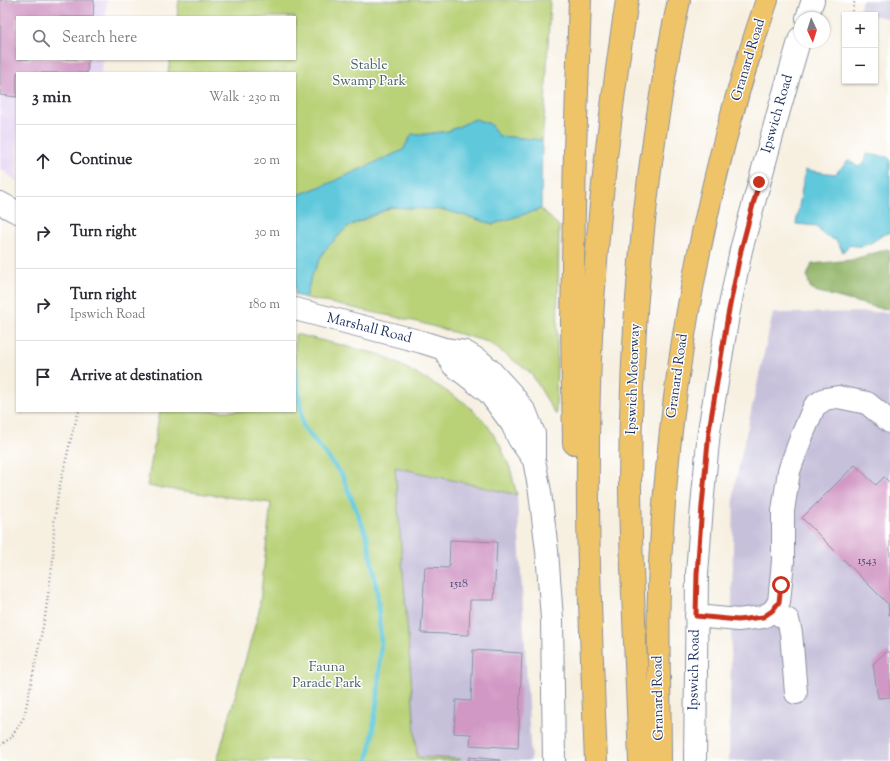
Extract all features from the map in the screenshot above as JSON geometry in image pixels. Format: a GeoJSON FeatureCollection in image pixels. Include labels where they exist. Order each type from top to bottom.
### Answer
{"type":"FeatureCollection","features":[{"type":"Feature","properties":{"kind":"highway"},"geometry":{"type":"LineString","coordinates":[[580,0],[575,151],[572,324],[575,515],[576,550],[592,663]]}},
{"type":"Feature","properties":{"kind":"highway"},"geometry":{"type":"LineString","coordinates":[[596,761],[588,503],[591,337],[604,174],[627,0]]}},
{"type":"Feature","properties":{"kind":"highway","name":"Ipswich Motorway"},"geometry":{"type":"LineString","coordinates":[[640,761],[631,545],[630,488],[632,388],[640,260],[646,201],[656,128],[679,0]]}},
{"type":"Feature","properties":{"kind":"highway","name":"Granard Road"},"geometry":{"type":"LineString","coordinates":[[660,761],[660,548],[674,401],[698,257],[714,183],[730,121],[767,0]]}},
{"type":"Feature","properties":{"kind":"street"},"geometry":{"type":"LineString","coordinates":[[809,12],[813,0]]}},
{"type":"Feature","properties":{"kind":"street","name":"Ipswich Road"},"geometry":{"type":"LineString","coordinates":[[695,761],[697,574],[709,431],[728,315],[743,242],[797,48]]}},
{"type":"Feature","properties":{"kind":"street"},"geometry":{"type":"LineString","coordinates":[[0,203],[16,211]]}},
{"type":"Feature","properties":{"kind":"street","name":"Marshall Road"},"geometry":{"type":"LineString","coordinates":[[296,310],[444,349],[453,365],[489,393],[512,424],[519,439],[534,460],[540,492],[547,551],[552,619],[554,761]]}},
{"type":"Feature","properties":{"kind":"street"},"geometry":{"type":"LineString","coordinates":[[696,616],[738,620],[763,617],[772,611],[779,602],[783,561],[783,511],[789,471],[814,407],[825,399],[838,397],[867,403],[890,422]]}},
{"type":"Feature","properties":{"kind":"street"},"geometry":{"type":"LineString","coordinates":[[772,611],[788,620],[791,632],[796,693]]}},
{"type":"Feature","properties":{"kind":"path"},"geometry":{"type":"LineString","coordinates":[[852,12],[855,0]]}},
{"type":"Feature","properties":{"kind":"path"},"geometry":{"type":"LineString","coordinates":[[0,745],[11,738],[24,717],[45,617],[53,559],[54,524],[58,494],[79,412]]}},
{"type":"Feature","properties":{"kind":"shaded area"},"geometry":{"type":"Polygon","coordinates":[[[0,0],[107,0],[105,16],[16,16],[16,60],[102,60],[101,72],[16,72],[16,181],[0,168],[0,0]]]}},
{"type":"Feature","properties":{"kind":"shaded area"},"geometry":{"type":"Polygon","coordinates":[[[862,0],[890,0],[890,19],[878,16],[878,12],[859,12],[862,0]]]}},
{"type":"Feature","properties":{"kind":"shaded area"},"geometry":{"type":"Polygon","coordinates":[[[890,312],[890,761],[729,761],[734,488],[773,313],[890,312]]]}},
{"type":"Feature","properties":{"kind":"shaded area"},"geometry":{"type":"Polygon","coordinates":[[[395,467],[517,495],[531,761],[460,761],[460,759],[417,757],[395,467]]]}},
{"type":"Feature","properties":{"kind":"green space","name":"Stable Swamp Park"},"geometry":{"type":"Polygon","coordinates":[[[179,0],[550,0],[545,110],[542,140],[499,136],[490,124],[475,119],[449,131],[412,135],[403,150],[330,183],[296,196],[296,72],[168,72],[170,60],[296,60],[296,16],[177,16],[179,0]]]}},
{"type":"Feature","properties":{"kind":"green space"},"geometry":{"type":"Polygon","coordinates":[[[392,207],[445,210],[493,224],[541,209],[559,226],[556,415],[531,373],[488,342],[414,321],[306,298],[311,277],[324,251],[347,227],[392,207]]]}},
{"type":"Feature","properties":{"kind":"green space"},"geometry":{"type":"Polygon","coordinates":[[[887,249],[890,250],[890,309],[878,308],[811,290],[807,276],[812,264],[851,260],[887,249]]]}},
{"type":"Feature","properties":{"kind":"green space","name":"Fauna Parade Park"},"geometry":{"type":"Polygon","coordinates":[[[296,334],[382,355],[440,387],[465,403],[486,423],[500,445],[510,468],[517,495],[395,467],[417,757],[460,759],[460,761],[217,761],[259,611],[271,503],[147,486],[160,412],[296,412],[296,334]]]}},
{"type":"Feature","properties":{"kind":"water"},"geometry":{"type":"Polygon","coordinates":[[[475,119],[490,124],[499,136],[542,140],[541,209],[493,224],[445,210],[391,207],[347,227],[324,251],[311,277],[306,298],[296,295],[296,196],[330,183],[403,150],[412,134],[419,135],[449,131],[475,119]]]}},
{"type":"Feature","properties":{"kind":"water"},"geometry":{"type":"Polygon","coordinates":[[[867,154],[887,157],[890,159],[890,233],[864,246],[849,245],[843,252],[836,240],[825,236],[817,226],[796,224],[805,170],[835,174],[849,160],[858,167],[860,166],[864,162],[867,154]]]}},
{"type":"Feature","properties":{"kind":"building"},"geometry":{"type":"Polygon","coordinates":[[[0,0],[94,0],[93,16],[16,16],[16,60],[88,60],[87,72],[16,72],[16,97],[0,95],[0,0]]]}},
{"type":"Feature","properties":{"kind":"building"},"geometry":{"type":"Polygon","coordinates":[[[855,465],[876,485],[884,477],[890,483],[890,615],[888,604],[802,518],[855,465]]]}},
{"type":"Feature","properties":{"kind":"building"},"geometry":{"type":"Polygon","coordinates":[[[450,540],[497,542],[494,600],[470,600],[469,635],[421,633],[425,567],[449,568],[450,540]]]}},
{"type":"Feature","properties":{"kind":"building"},"geometry":{"type":"Polygon","coordinates":[[[473,650],[522,653],[518,748],[470,745],[471,734],[454,733],[456,700],[471,701],[473,650]]]}},
{"type":"Feature","properties":{"kind":"building"},"geometry":{"type":"Polygon","coordinates":[[[886,652],[890,652],[890,697],[878,698],[873,664],[886,652]]]}},
{"type":"Feature","properties":{"kind":"building"},"geometry":{"type":"Polygon","coordinates":[[[469,757],[500,760],[500,761],[468,761],[469,757]]]}},
{"type":"Feature","properties":{"kind":"waterway"},"geometry":{"type":"LineString","coordinates":[[296,373],[303,426],[342,475],[367,537],[377,591],[381,641],[378,694],[371,745],[367,761]]}},
{"type":"Feature","properties":{"kind":"route"},"geometry":{"type":"LineString","coordinates":[[759,182],[741,250],[728,315],[709,431],[697,574],[696,616],[738,620],[763,617],[772,611],[779,602],[781,585]]}}]}
